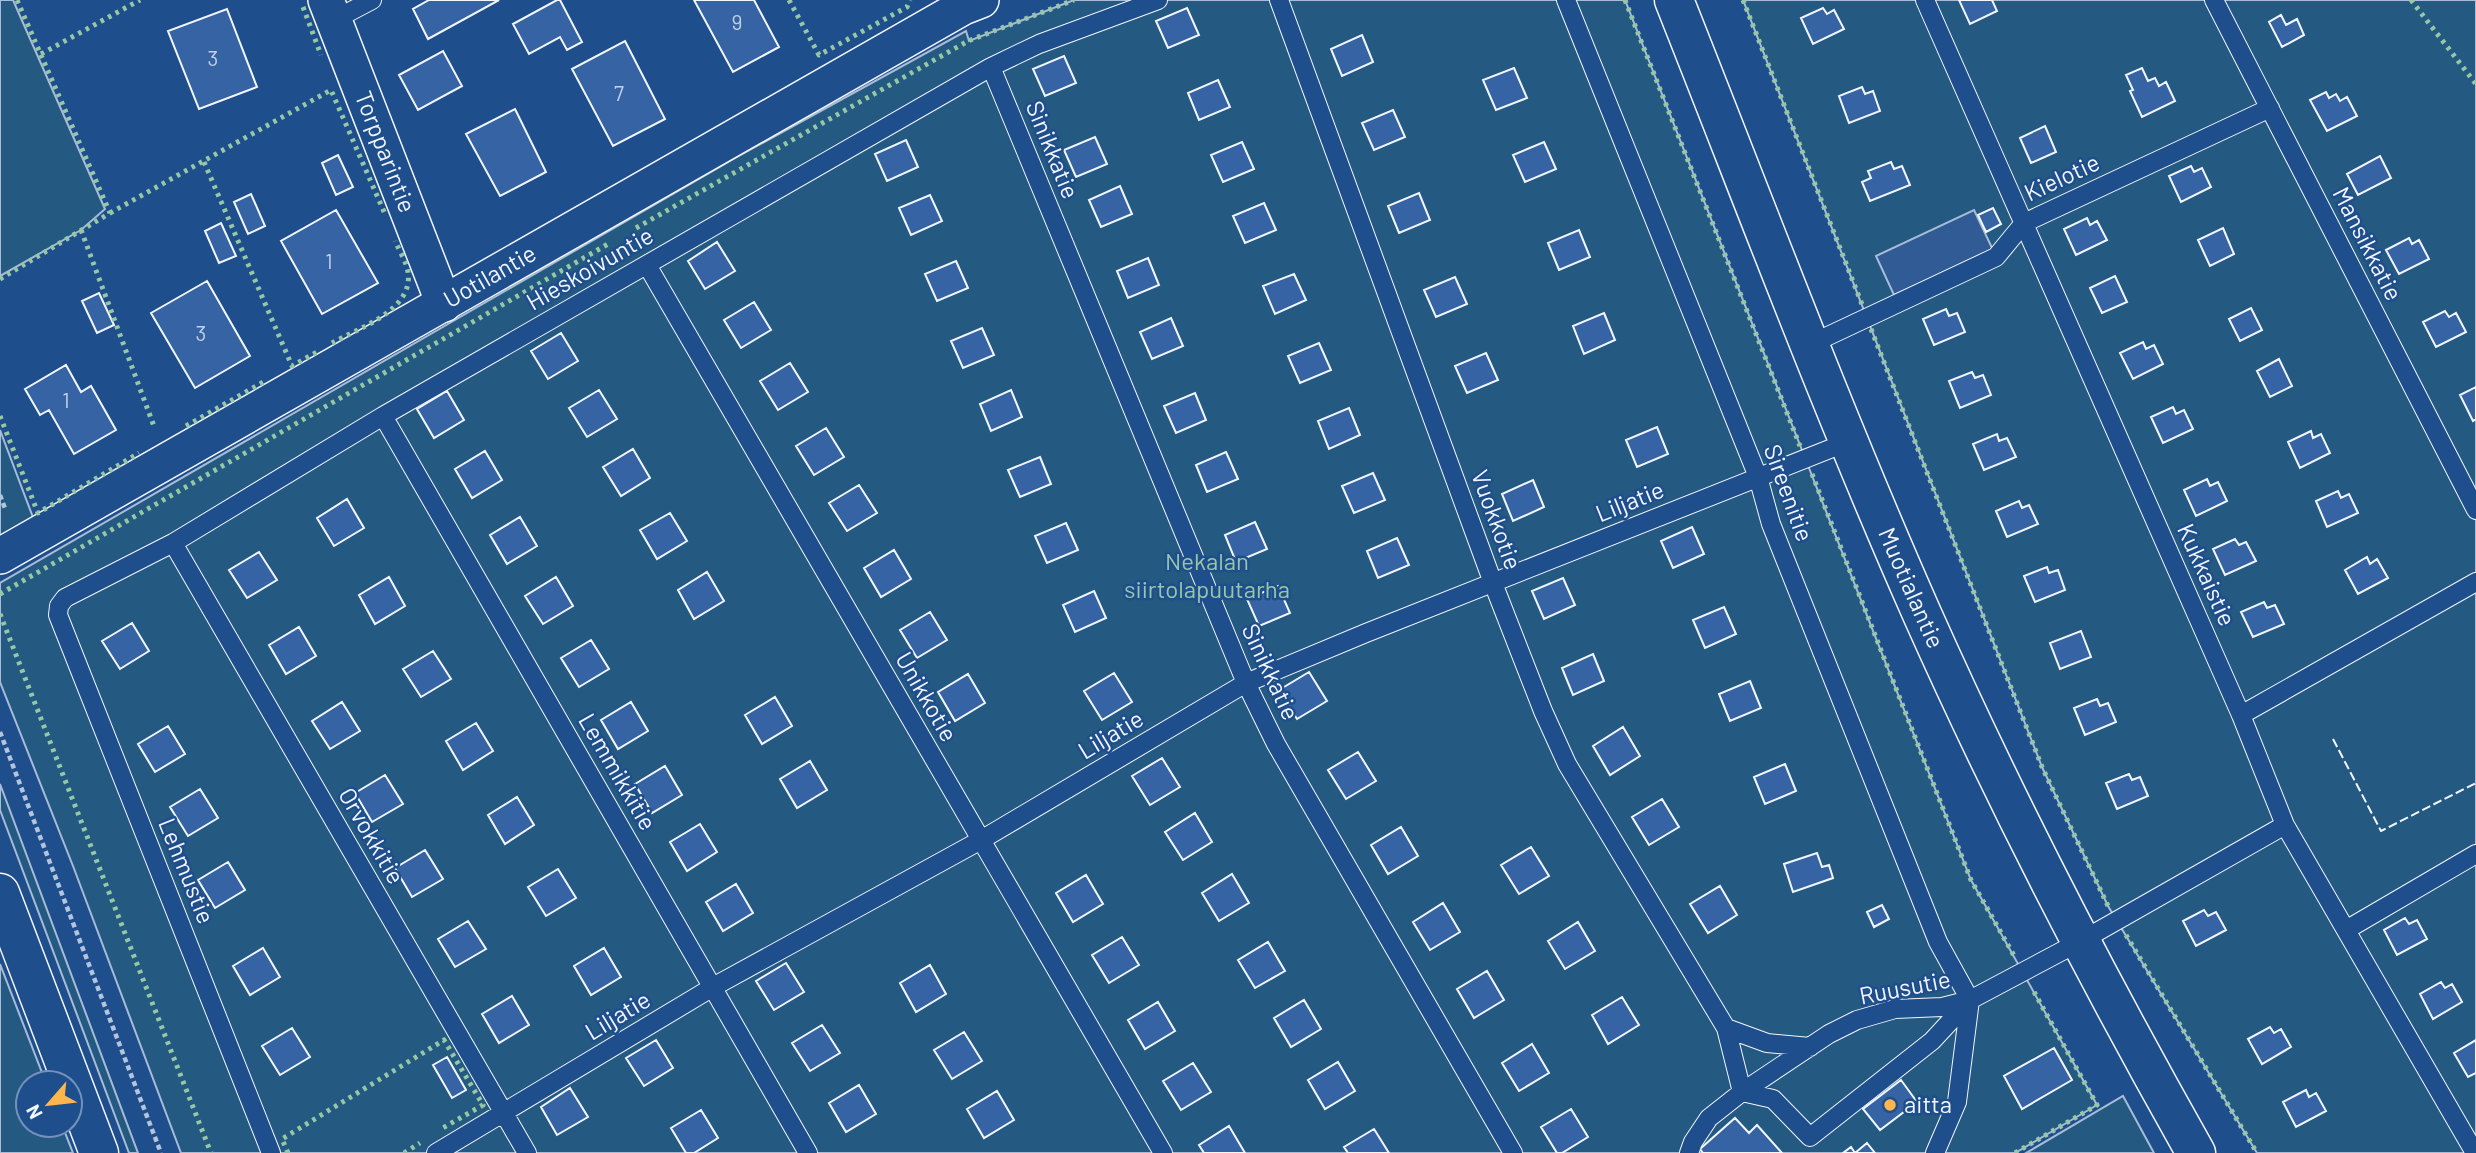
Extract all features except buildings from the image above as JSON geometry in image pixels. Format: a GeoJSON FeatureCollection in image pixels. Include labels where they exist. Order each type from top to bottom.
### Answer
{"type":"FeatureCollection","features":[{"type":"Feature","properties":{"kind":"street","name":"Muotialantie"},"geometry":{"type":"LineString","coordinates":[[1674,0],[1850,441],[1969,717],[2081,942],[2196,1153]]}},
{"type":"Feature","properties":{"kind":"street","name":"Uotilantie"},"geometry":{"type":"LineString","coordinates":[[0,556],[968,2]]}},
{"type":"Feature","properties":{"kind":"street","name":"Torpparintie"},"geometry":{"type":"LineString","coordinates":[[330,10],[444,304]]}},
{"type":"Feature","properties":{"kind":"street"},"geometry":{"type":"LineString","coordinates":[[0,893],[99,1153]]}},
{"type":"Feature","properties":{"kind":"lane"},"geometry":{"type":"LineString","coordinates":[[330,10],[372,0]]}},
{"type":"Feature","properties":{"kind":"lane","name":"Hieskoivuntie"},"geometry":{"type":"LineString","coordinates":[[59,606],[65,598],[173,543],[383,416],[992,68],[1040,44],[1158,0]]}},
{"type":"Feature","properties":{"kind":"lane","name":"Vuokkotie"},"geometry":{"type":"LineString","coordinates":[[1279,0],[1493,583],[1543,711],[1567,764],[1726,1028],[1742,1092]]}},
{"type":"Feature","properties":{"kind":"lane","name":"Sireenitie"},"geometry":{"type":"LineString","coordinates":[[1566,0],[1758,477],[1771,524],[1938,942],[1970,1000]]}},
{"type":"Feature","properties":{"kind":"lane","name":"Kukkaistie"},"geometry":{"type":"LineString","coordinates":[[1925,0],[2241,715],[2285,825],[2475,1153]]}},
{"type":"Feature","properties":{"kind":"lane","name":"Mansikkatie"},"geometry":{"type":"LineString","coordinates":[[2214,0],[2476,510]]}},
{"type":"Feature","properties":{"kind":"lane","name":"Sinikkatie"},"geometry":{"type":"LineString","coordinates":[[992,68],[1246,683],[1276,744],[1513,1153]]}},
{"type":"Feature","properties":{"kind":"lane","name":"Kielotie"},"geometry":{"type":"LineString","coordinates":[[1811,344],[1996,257],[2024,223],[2270,108]]}},
{"type":"Feature","properties":{"kind":"lane","name":"Unikkotie"},"geometry":{"type":"LineString","coordinates":[[647,265],[1163,1153]]}},
{"type":"Feature","properties":{"kind":"lane","name":"Lemmikkitie"},"geometry":{"type":"LineString","coordinates":[[383,416],[808,1153]]}},
{"type":"Feature","properties":{"kind":"lane","name":"Liljatie"},"geometry":{"type":"LineString","coordinates":[[436,1153],[713,987],[981,840],[1246,683],[1850,441]]}},
{"type":"Feature","properties":{"kind":"lane","name":"Orvokkitie"},"geometry":{"type":"LineString","coordinates":[[173,543],[527,1153]]}},
{"type":"Feature","properties":{"kind":"lane"},"geometry":{"type":"LineString","coordinates":[[2241,715],[2476,582]]}},
{"type":"Feature","properties":{"kind":"lane","name":"Lehmustie"},"geometry":{"type":"LineString","coordinates":[[59,606],[58,615],[271,1153]]}},
{"type":"Feature","properties":{"kind":"lane","name":"Ruusutie"},"geometry":{"type":"LineString","coordinates":[[1689,1153],[1709,1118],[1742,1092],[1829,1034],[1857,1020],[1895,1009],[1942,1007],[1970,1000],[2081,942],[2285,825]]}},
{"type":"Feature","properties":{"kind":"lane"},"geometry":{"type":"LineString","coordinates":[[2346,930],[2476,854]]}},
{"type":"Feature","properties":{"kind":"lane"},"geometry":{"type":"LineString","coordinates":[[1742,1092],[1773,1099],[1810,1138],[1932,1041],[1970,1000]]}},
{"type":"Feature","properties":{"kind":"lane"},"geometry":{"type":"LineString","coordinates":[[1935,1153],[1957,1102],[1970,1000]]}},
{"type":"Feature","properties":{"kind":"lane"},"geometry":{"type":"LineString","coordinates":[[1726,1028],[1767,1043],[1810,1047]]}},
{"type":"Feature","properties":{"kind":"path"},"geometry":{"type":"LineString","coordinates":[[0,732],[161,1153]]}},
{"type":"Feature","properties":{"kind":"green space"},"geometry":{"type":"Polygon","coordinates":[[[0,0],[13,0],[105,209],[81,230],[0,276],[0,0]]]}},
{"type":"Feature","properties":{"kind":"green space","name":"Nekalan siirtolapuutarha"},"geometry":{"type":"Polygon","coordinates":[[[1074,0],[1625,0],[1971,880],[2097,1105],[2015,1153],[181,1153],[73,866],[0,682],[0,583],[737,157],[966,31],[969,41],[1074,0]]]}},
{"type":"Feature","properties":{"kind":"green space"},"geometry":{"type":"Polygon","coordinates":[[[1743,0],[2476,0],[2476,1153],[2257,1153],[2108,906],[2042,767],[1743,0]]]}},
{"type":"Feature","properties":{"kind":"green space"},"geometry":{"type":"Polygon","coordinates":[[[0,430],[34,520],[0,536],[0,430]]]}},
{"type":"Feature","properties":{"kind":"green space"},"geometry":{"type":"Polygon","coordinates":[[[0,784],[138,1153],[129,1153],[0,810],[0,784]]]}},
{"type":"Feature","properties":{"kind":"green space"},"geometry":{"type":"Polygon","coordinates":[[[0,964],[41,1069],[14,1069],[14,1139],[68,1139],[73,1153],[0,1153],[0,964]]]}},
{"type":"Feature","properties":{"kind":"green space"},"geometry":{"type":"Polygon","coordinates":[[[2123,1096],[2154,1153],[2026,1153],[2123,1096]]]}},
{"type":"Feature","properties":{"kind":"shaded area"},"geometry":{"type":"Polygon","coordinates":[[[1974,210],[1993,250],[1894,295],[1876,256],[1974,210]]]}},
{"type":"Feature","properties":{"kind":"hedge"},"geometry":{"type":"LineString","coordinates":[[0,279],[110,213],[17,0]]}},
{"type":"Feature","properties":{"kind":"hedge"},"geometry":{"type":"LineString","coordinates":[[41,54],[140,0]]}},
{"type":"Feature","properties":{"kind":"hedge"},"geometry":{"type":"LineString","coordinates":[[789,0],[819,55],[907,7],[910,0]]}},
{"type":"Feature","properties":{"kind":"hedge"},"geometry":{"type":"LineString","coordinates":[[636,228],[968,41],[1074,0]]}},
{"type":"Feature","properties":{"kind":"hedge"},"geometry":{"type":"LineString","coordinates":[[1625,0],[1800,446]]}},
{"type":"Feature","properties":{"kind":"hedge"},"geometry":{"type":"LineString","coordinates":[[1743,0],[1863,307]]}},
{"type":"Feature","properties":{"kind":"hedge"},"geometry":{"type":"LineString","coordinates":[[2411,0],[2476,84]]}},
{"type":"Feature","properties":{"kind":"hedge"},"geometry":{"type":"LineString","coordinates":[[303,7],[321,55]]}},
{"type":"Feature","properties":{"kind":"hedge"},"geometry":{"type":"LineString","coordinates":[[110,213],[331,90],[385,214]]}},
{"type":"Feature","properties":{"kind":"hedge"},"geometry":{"type":"LineString","coordinates":[[204,162],[292,366],[317,352]]}},
{"type":"Feature","properties":{"kind":"hedge"},"geometry":{"type":"LineString","coordinates":[[81,230],[155,429]]}},
{"type":"Feature","properties":{"kind":"hedge"},"geometry":{"type":"LineString","coordinates":[[332,343],[382,316],[402,297],[408,285],[408,272],[395,241]]}},
{"type":"Feature","properties":{"kind":"hedge"},"geometry":{"type":"LineString","coordinates":[[0,594],[608,244]]}},
{"type":"Feature","properties":{"kind":"hedge"},"geometry":{"type":"LineString","coordinates":[[1871,329],[2042,767],[2108,906]]}},
{"type":"Feature","properties":{"kind":"hedge"},"geometry":{"type":"LineString","coordinates":[[186,426],[267,380]]}},
{"type":"Feature","properties":{"kind":"hedge"},"geometry":{"type":"LineString","coordinates":[[0,416],[38,513],[139,453]]}},
{"type":"Feature","properties":{"kind":"hedge"},"geometry":{"type":"LineString","coordinates":[[1812,474],[1971,880],[2016,959]]}},
{"type":"Feature","properties":{"kind":"hedge"},"geometry":{"type":"LineString","coordinates":[[0,614],[211,1153]]}},
{"type":"Feature","properties":{"kind":"hedge"},"geometry":{"type":"LineString","coordinates":[[2126,935],[2257,1153]]}},
{"type":"Feature","properties":{"kind":"hedge"},"geometry":{"type":"LineString","coordinates":[[2015,1153],[2097,1105],[2033,990]]}},
{"type":"Feature","properties":{"kind":"hedge"},"geometry":{"type":"LineString","coordinates":[[288,1153],[282,1139],[444,1040],[483,1105],[441,1129]]}},
{"type":"Feature","properties":{"kind":"hedge"},"geometry":{"type":"LineString","coordinates":[[404,1153],[420,1143]]}},
{"type":"Feature","properties":{"kind":"fence"},"geometry":{"type":"LineString","coordinates":[[2333,739],[2381,831],[2476,783]]}},
{"type":"Feature","properties":{"kind":"place","name":"aitta"},"geometry":{"type":"Point","coordinates":[1890,1105]}}]}
